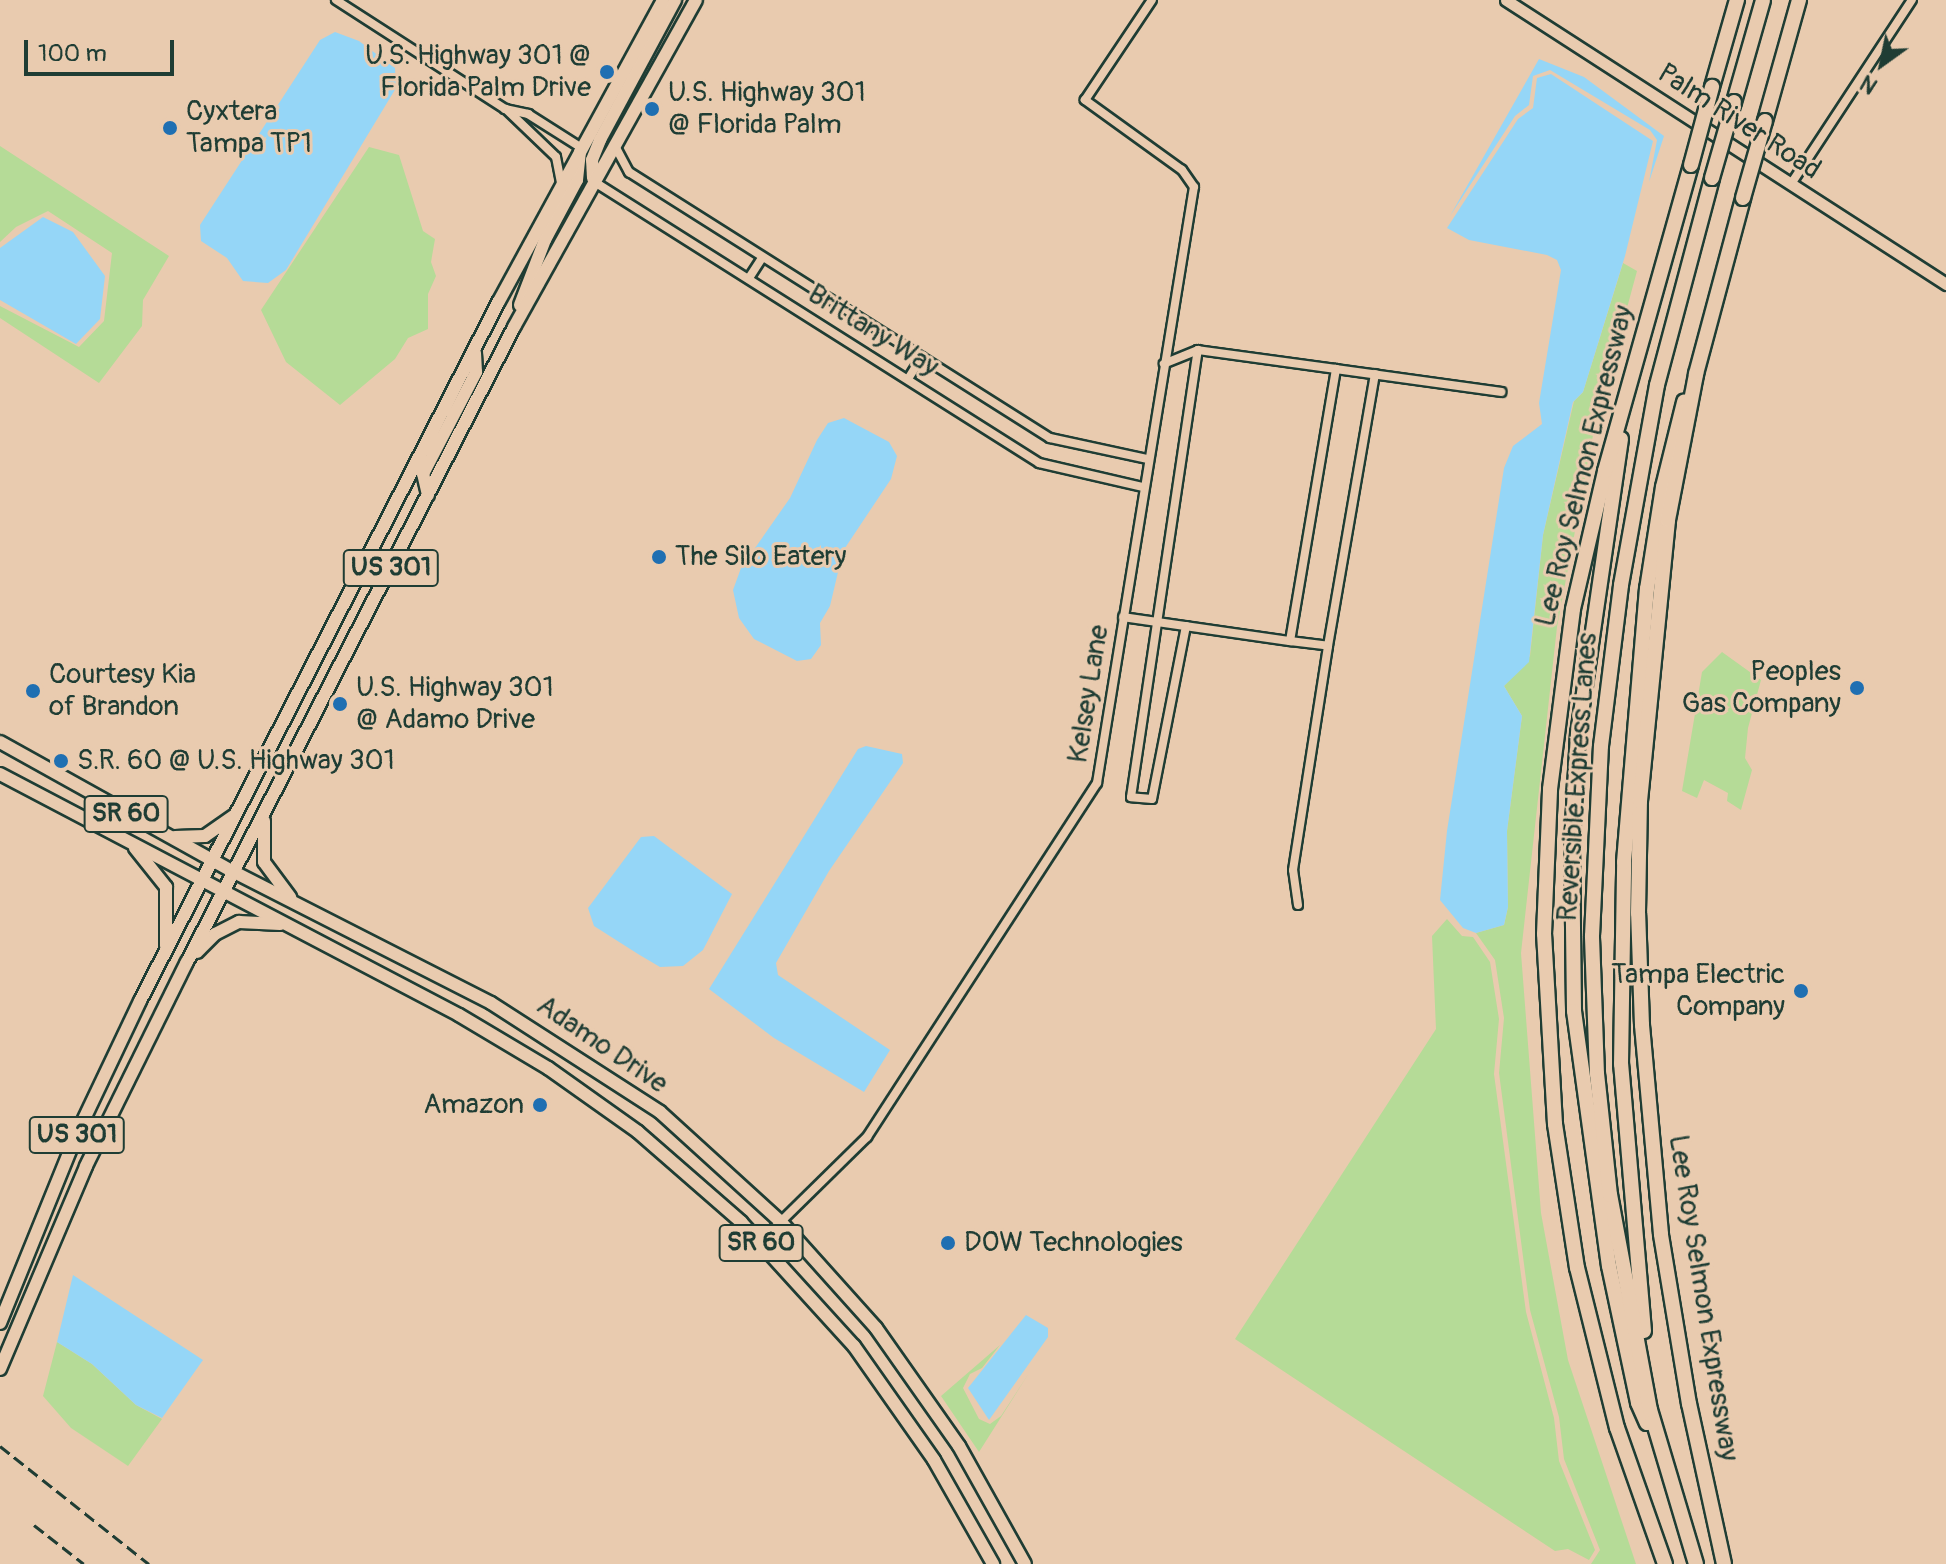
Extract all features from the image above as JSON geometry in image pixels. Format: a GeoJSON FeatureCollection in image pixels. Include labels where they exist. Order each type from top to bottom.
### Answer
{"type":"FeatureCollection","features":[{"type":"Feature","properties":{"kind":"highway","name":"Lee Roy Selmon Expressway"},"geometry":{"type":"LineString","coordinates":[[1665,1564],[1617,1428],[1577,1268],[1555,1124],[1544,976],[1546,850],[1555,729],[1587,540],[1737,0]]}},
{"type":"Feature","properties":{"kind":"highway","name":"Reversible Express Lanes"},"geometry":{"type":"LineString","coordinates":[[1696,1564],[1650,1410],[1601,1120],[1592,981],[1594,840],[1610,658],[1630,525],[1657,385],[1763,0]]}},
{"type":"Feature","properties":{"kind":"highway","name":"Lee Roy Selmon Expressway"},"geometry":{"type":"LineString","coordinates":[[1724,1564],[1689,1404],[1661,1234],[1642,1025],[1638,913],[1640,801],[1668,520],[1696,374],[1799,0]]}},
{"type":"Feature","properties":{"kind":"highway"},"geometry":{"type":"LineString","coordinates":[[1650,1410],[1655,1392],[1625,1146],[1624,862],[1647,589],[1677,418],[1696,374]]}},
{"type":"Feature","properties":{"kind":"highway"},"geometry":{"type":"LineString","coordinates":[[1619,420],[1620,451],[1594,595],[1577,746],[1572,861],[1574,1011],[1609,1266],[1638,1403],[1663,1457]]}},
{"type":"Feature","properties":{"kind":"main road","name":"US 301"},"geometry":{"type":"LineString","coordinates":[[0,1323],[86,1113],[165,953],[561,183],[663,0]]}},
{"type":"Feature","properties":{"kind":"main road"},"geometry":{"type":"LineString","coordinates":[[593,181],[592,160],[600,140],[675,0]]}},
{"type":"Feature","properties":{"kind":"main road","name":"US 301"},"geometry":{"type":"LineString","coordinates":[[0,1369],[86,1166],[187,962],[514,327],[694,0]]}},
{"type":"Feature","properties":{"kind":"main road"},"geometry":{"type":"LineString","coordinates":[[514,327],[545,240],[577,180],[580,147]]}},
{"type":"Feature","properties":{"kind":"main road"},"geometry":{"type":"LineString","coordinates":[[428,495],[423,474],[476,372],[475,350]]}},
{"type":"Feature","properties":{"kind":"main road","name":"Adamo Drive"},"geometry":{"type":"LineString","coordinates":[[0,742],[213,861],[467,989],[577,1053],[660,1112],[781,1222],[906,1367],[982,1483],[1025,1564]]}},
{"type":"Feature","properties":{"kind":"main road","name":"Adamo Drive"},"geometry":{"type":"LineString","coordinates":[[0,774],[292,927],[548,1068],[638,1132],[760,1242],[882,1383],[934,1460],[993,1564]]}},
{"type":"Feature","properties":{"kind":"main road"},"geometry":{"type":"LineString","coordinates":[[266,808],[262,856],[292,900]]}},
{"type":"Feature","properties":{"kind":"main road"},"geometry":{"type":"LineString","coordinates":[[170,836],[205,836],[239,811]]}},
{"type":"Feature","properties":{"kind":"main road"},"geometry":{"type":"LineString","coordinates":[[128,840],[166,887],[165,953]]}},
{"type":"Feature","properties":{"kind":"main road"},"geometry":{"type":"LineString","coordinates":[[187,962],[215,934],[239,922],[292,927]]}},
{"type":"Feature","properties":{"kind":"street"},"geometry":{"type":"LineString","coordinates":[[336,0],[505,109],[556,157],[561,183]]}},
{"type":"Feature","properties":{"kind":"street","name":"Kelsey Lane"},"geometry":{"type":"LineString","coordinates":[[760,1242],[867,1137],[1097,783],[1147,459],[1194,187],[1182,170],[1085,100],[1152,0]]}},
{"type":"Feature","properties":{"kind":"street","name":"Palm River Road"},"geometry":{"type":"LineString","coordinates":[[1506,0],[1946,284]]}},
{"type":"Feature","properties":{"kind":"street"},"geometry":{"type":"LineString","coordinates":[[1791,184],[1912,0]]}},
{"type":"Feature","properties":{"kind":"street"},"geometry":{"type":"LineString","coordinates":[[505,109],[528,114],[580,147]]}},
{"type":"Feature","properties":{"kind":"street","name":"Brittany Way"},"geometry":{"type":"LineString","coordinates":[[614,143],[629,172],[1050,438],[1147,459]]}},
{"type":"Feature","properties":{"kind":"street","name":"Brittany Way"},"geometry":{"type":"LineString","coordinates":[[593,181],[1039,463],[1143,487]]}},
{"type":"Feature","properties":{"kind":"street"},"geometry":{"type":"LineString","coordinates":[[749,278],[762,258]]}},
{"type":"Feature","properties":{"kind":"street"},"geometry":{"type":"LineString","coordinates":[[1186,626],[1152,799],[1131,797],[1198,350]]}},
{"type":"Feature","properties":{"kind":"street"},"geometry":{"type":"LineString","coordinates":[[1164,364],[1198,350],[1501,392]]}},
{"type":"Feature","properties":{"kind":"street"},"geometry":{"type":"LineString","coordinates":[[908,379],[922,357]]}},
{"type":"Feature","properties":{"kind":"street"},"geometry":{"type":"LineString","coordinates":[[1290,641],[1336,369]]}},
{"type":"Feature","properties":{"kind":"street"},"geometry":{"type":"LineString","coordinates":[[1298,905],[1293,870],[1375,374]]}},
{"type":"Feature","properties":{"kind":"street"},"geometry":{"type":"LineString","coordinates":[[1123,617],[1328,646]]}},
{"type":"Feature","properties":{"kind":"green space"},"geometry":{"type":"Polygon","coordinates":[[[0,146],[169,256],[143,300],[142,326],[99,383],[0,318],[0,306],[79,347],[104,321],[112,253],[48,211],[16,227],[0,242],[0,146]]]}},
{"type":"Feature","properties":{"kind":"green space"},"geometry":{"type":"Polygon","coordinates":[[[369,147],[399,155],[423,231],[435,239],[431,262],[436,276],[428,294],[428,329],[408,338],[395,359],[340,405],[286,362],[261,310],[369,147]]]}},
{"type":"Feature","properties":{"kind":"green space"},"geometry":{"type":"Polygon","coordinates":[[[1623,263],[1637,271],[1594,430],[1557,627],[1521,953],[1541,1213],[1568,1360],[1636,1564],[1591,1564],[1600,1550],[1564,1459],[1559,1417],[1530,1310],[1499,1073],[1504,1018],[1495,960],[1476,933],[1504,925],[1508,907],[1507,831],[1522,716],[1504,686],[1530,656],[1543,535],[1574,401],[1583,392],[1623,263]]]}},
{"type":"Feature","properties":{"kind":"green space"},"geometry":{"type":"Polygon","coordinates":[[[1722,652],[1761,680],[1748,728],[1745,758],[1752,770],[1741,810],[1727,801],[1728,793],[1704,780],[1697,798],[1682,791],[1702,672],[1722,652]]]}},
{"type":"Feature","properties":{"kind":"green space"},"geometry":{"type":"Polygon","coordinates":[[[1447,919],[1462,936],[1473,937],[1490,962],[1499,1019],[1494,1074],[1526,1312],[1554,1418],[1559,1461],[1595,1550],[1589,1560],[1568,1549],[1555,1551],[1235,1339],[1436,1029],[1432,936],[1447,919]]]}},
{"type":"Feature","properties":{"kind":"green space"},"geometry":{"type":"Polygon","coordinates":[[[57,1342],[92,1364],[136,1405],[162,1419],[128,1466],[71,1428],[43,1396],[57,1342]]]}},
{"type":"Feature","properties":{"kind":"green space"},"geometry":{"type":"Polygon","coordinates":[[[1000,1345],[982,1368],[970,1374],[963,1388],[979,1419],[990,1424],[1001,1416],[1029,1373],[979,1452],[941,1396],[1000,1345]]]}},
{"type":"Feature","properties":{"kind":"water"},"geometry":{"type":"Polygon","coordinates":[[[335,32],[359,41],[395,68],[396,88],[286,270],[268,283],[243,281],[227,258],[201,241],[200,225],[320,40],[335,32]]]}},
{"type":"Feature","properties":{"kind":"water"},"geometry":{"type":"Polygon","coordinates":[[[1539,59],[1584,77],[1664,136],[1649,182],[1657,140],[1650,130],[1550,70],[1533,76],[1529,105],[1515,116],[1450,216],[1539,59]]]}},
{"type":"Feature","properties":{"kind":"water"},"geometry":{"type":"Polygon","coordinates":[[[1551,74],[1653,141],[1625,256],[1583,392],[1573,402],[1543,535],[1529,662],[1504,686],[1522,716],[1507,831],[1508,907],[1504,925],[1476,933],[1463,928],[1440,900],[1447,831],[1504,468],[1513,446],[1542,424],[1539,403],[1561,270],[1557,260],[1547,255],[1469,240],[1447,228],[1518,119],[1533,108],[1537,78],[1551,74]]]}},
{"type":"Feature","properties":{"kind":"water"},"geometry":{"type":"Polygon","coordinates":[[[43,217],[73,232],[105,276],[100,319],[76,344],[0,300],[0,248],[43,217]]]}},
{"type":"Feature","properties":{"kind":"water"},"geometry":{"type":"Polygon","coordinates":[[[844,418],[889,442],[897,456],[891,479],[843,551],[830,606],[820,623],[821,645],[811,659],[797,661],[754,639],[739,618],[733,590],[741,568],[790,498],[817,440],[828,423],[844,418]]]}},
{"type":"Feature","properties":{"kind":"water"},"geometry":{"type":"Polygon","coordinates":[[[866,746],[902,754],[903,763],[829,871],[776,963],[778,975],[890,1050],[864,1092],[774,1038],[709,989],[858,749],[866,746]]]}},
{"type":"Feature","properties":{"kind":"water"},"geometry":{"type":"Polygon","coordinates":[[[654,836],[732,894],[703,950],[683,966],[660,967],[638,954],[594,926],[588,908],[641,837],[654,836]]]}},
{"type":"Feature","properties":{"kind":"water"},"geometry":{"type":"Polygon","coordinates":[[[73,1275],[203,1360],[162,1418],[136,1405],[92,1364],[57,1342],[73,1275]]]}},
{"type":"Feature","properties":{"kind":"water"},"geometry":{"type":"Polygon","coordinates":[[[1026,1315],[1048,1328],[1048,1337],[989,1420],[968,1388],[1026,1315]]]}},
{"type":"Feature","properties":{"kind":"railway"},"geometry":{"type":"LineString","coordinates":[[0,1446],[149,1564]]}},
{"type":"Feature","properties":{"kind":"railway"},"geometry":{"type":"LineString","coordinates":[[34,1525],[84,1564]]}},
{"type":"Feature","properties":{"kind":"place","name":"U.S. Highway 301 @ Florida Palm Drive"},"geometry":{"type":"Point","coordinates":[607,72]}},
{"type":"Feature","properties":{"kind":"place","name":"U.S. Highway 301 @ Florida Palm"},"geometry":{"type":"Point","coordinates":[652,109]}},
{"type":"Feature","properties":{"kind":"place","name":"Cyxtera Tampa TP1"},"geometry":{"type":"Point","coordinates":[170,128]}},
{"type":"Feature","properties":{"kind":"place","name":"The Silo Eatery"},"geometry":{"type":"Point","coordinates":[659,557]}},
{"type":"Feature","properties":{"kind":"place","name":"Peoples Gas Company"},"geometry":{"type":"Point","coordinates":[1857,688]}},
{"type":"Feature","properties":{"kind":"place","name":"Courtesy Kia of Brandon"},"geometry":{"type":"Point","coordinates":[33,691]}},
{"type":"Feature","properties":{"kind":"place","name":"U.S. Highway 301 @ Adamo Drive"},"geometry":{"type":"Point","coordinates":[340,704]}},
{"type":"Feature","properties":{"kind":"place","name":"S.R. 60 @ U.S. Highway 301"},"geometry":{"type":"Point","coordinates":[61,761]}},
{"type":"Feature","properties":{"kind":"place","name":"Tampa Electric Company"},"geometry":{"type":"Point","coordinates":[1801,991]}},
{"type":"Feature","properties":{"kind":"place","name":"Amazon"},"geometry":{"type":"Point","coordinates":[540,1105]}},
{"type":"Feature","properties":{"kind":"place","name":"DOW Technologies"},"geometry":{"type":"Point","coordinates":[948,1243]}}]}
